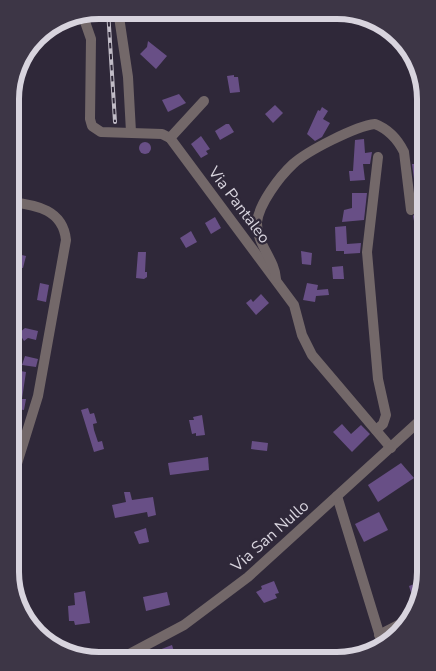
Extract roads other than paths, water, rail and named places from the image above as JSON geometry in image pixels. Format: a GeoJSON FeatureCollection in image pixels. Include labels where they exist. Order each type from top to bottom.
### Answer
{"type":"FeatureCollection","features":[{"type":"Feature","properties":{"kind":"street"},"geometry":{"type":"LineString","coordinates":[[119,19],[126,60],[131,132]]}},
{"type":"Feature","properties":{"kind":"street"},"geometry":{"type":"LineString","coordinates":[[84,20],[91,39],[91,123],[95,129],[101,132],[162,134],[170,138],[204,101]]}},
{"type":"Feature","properties":{"kind":"street"},"geometry":{"type":"LineString","coordinates":[[276,280],[276,268],[257,230],[260,212],[292,165],[338,136],[375,124],[400,143],[404,152],[411,210]]}},
{"type":"Feature","properties":{"kind":"street","name":"Via Pantaleo"},"geometry":{"type":"LineString","coordinates":[[170,138],[294,305],[302,335],[312,355],[391,448]]}},
{"type":"Feature","properties":{"kind":"street"},"geometry":{"type":"LineString","coordinates":[[376,430],[384,421],[386,408],[378,379],[367,252],[378,156]]}},
{"type":"Feature","properties":{"kind":"street"},"geometry":{"type":"LineString","coordinates":[[19,204],[47,210],[59,219],[64,228],[66,240],[38,396],[19,457]]}},
{"type":"Feature","properties":{"kind":"street","name":"Via San Nullo"},"geometry":{"type":"LineString","coordinates":[[135,652],[184,625],[248,577],[417,423]]}},
{"type":"Feature","properties":{"kind":"street"},"geometry":{"type":"LineString","coordinates":[[336,496],[381,640]]}},
{"type":"Feature","properties":{"kind":"railway"},"geometry":{"type":"LineString","coordinates":[[109,19],[115,122]]}}]}
